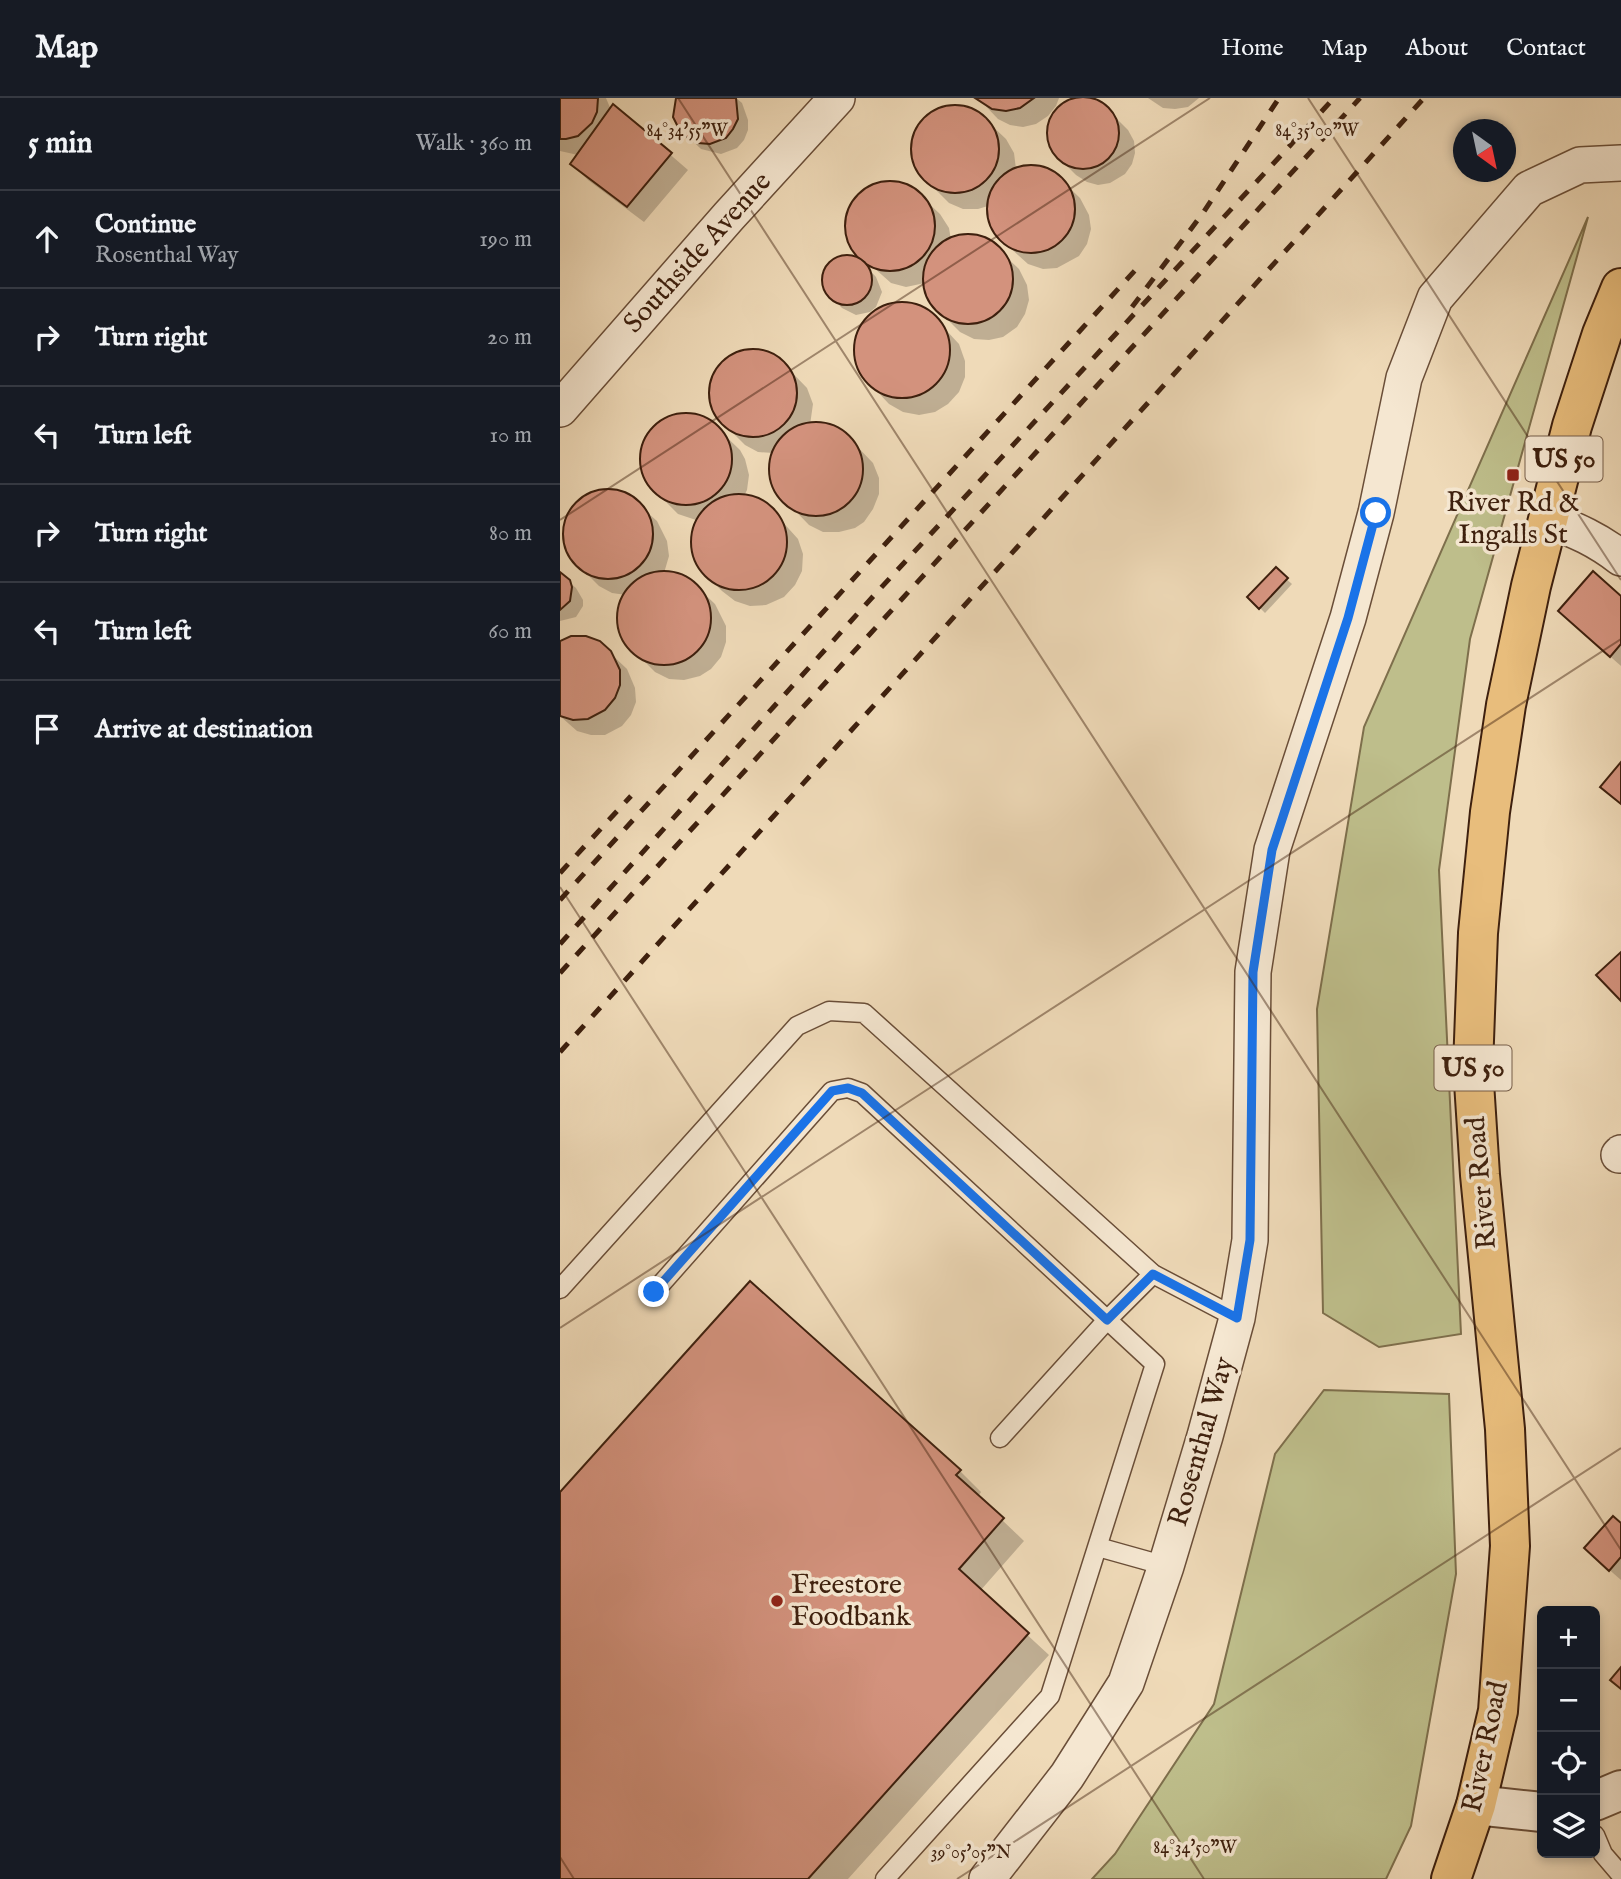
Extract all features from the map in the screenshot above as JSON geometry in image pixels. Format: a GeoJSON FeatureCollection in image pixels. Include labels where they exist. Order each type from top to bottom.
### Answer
{"type":"FeatureCollection","features":[{"type":"Feature","properties":{"kind":"main road","name":"River Road"},"geometry":{"type":"LineString","coordinates":[[1451,1879],[1476,1805],[1498,1712],[1510,1546],[1505,1429],[1480,1175],[1473,1068],[1478,933],[1490,812],[1506,705],[1531,586],[1572,426],[1602,334],[1621,288]]}},
{"type":"Feature","properties":{"kind":"street","name":"Southside Avenue"},"geometry":{"type":"LineString","coordinates":[[560,409],[720,226],[837,98]]}},
{"type":"Feature","properties":{"kind":"street","name":"Rosenthal Way"},"geometry":{"type":"LineString","coordinates":[[987,1879],[1067,1776],[1126,1683],[1166,1566],[1237,1318],[1250,1240],[1253,972],[1272,850],[1348,618],[1376,513],[1404,378],[1436,298],[1530,189],[1580,165],[1621,163]]}},
{"type":"Feature","properties":{"kind":"street"},"geometry":{"type":"LineString","coordinates":[[1548,520],[1597,540],[1621,558]]}},
{"type":"Feature","properties":{"kind":"street"},"geometry":{"type":"LineString","coordinates":[[1600,1799],[1621,1790]]}},
{"type":"Feature","properties":{"kind":"street"},"geometry":{"type":"LineString","coordinates":[[1476,1805],[1537,1811]]}},
{"type":"Feature","properties":{"kind":"lane"},"geometry":{"type":"LineString","coordinates":[[560,1289],[796,1026],[830,1011],[864,1013],[1153,1274],[1237,1318]]}},
{"type":"Feature","properties":{"kind":"lane"},"geometry":{"type":"LineString","coordinates":[[654,1292],[832,1091],[848,1088],[862,1093],[1155,1364],[1050,1696],[886,1879]]}},
{"type":"Feature","properties":{"kind":"lane"},"geometry":{"type":"LineString","coordinates":[[1000,1438],[1107,1320],[1153,1274]]}},
{"type":"Feature","properties":{"kind":"lane"},"geometry":{"type":"LineString","coordinates":[[1098,1547],[1166,1566]]}},
{"type":"Feature","properties":{"kind":"lane"},"geometry":{"type":"LineString","coordinates":[[1600,1847],[1621,1875]]}},
{"type":"Feature","properties":{"kind":"green space"},"geometry":{"type":"Polygon","coordinates":[[[1588,217],[1470,639],[1439,870],[1461,1334],[1379,1347],[1323,1313],[1317,1009],[1364,727],[1588,217]]]}},
{"type":"Feature","properties":{"kind":"green space"},"geometry":{"type":"Polygon","coordinates":[[[1324,1390],[1449,1394],[1456,1574],[1411,1826],[1386,1879],[1092,1879],[1115,1854],[1214,1704],[1275,1454],[1324,1390]]]}},
{"type":"Feature","properties":{"kind":"building"},"geometry":{"type":"Polygon","coordinates":[[[1083,97],[1103,103],[1113,113],[1119,133],[1113,153],[1103,163],[1083,169],[1063,163],[1053,153],[1047,133],[1053,113],[1063,103],[1083,97]]]}},
{"type":"Feature","properties":{"kind":"building"},"geometry":{"type":"Polygon","coordinates":[[[560,98],[598,98],[597,112],[592,123],[578,136],[560,139],[560,98]]]}},
{"type":"Feature","properties":{"kind":"building"},"geometry":{"type":"Polygon","coordinates":[[[676,98],[736,98],[738,119],[726,138],[710,144],[698,143],[688,139],[680,131],[673,117],[676,98]]]}},
{"type":"Feature","properties":{"kind":"building"},"geometry":{"type":"Polygon","coordinates":[[[975,98],[1034,98],[1020,108],[1006,111],[992,109],[975,98]]]}},
{"type":"Feature","properties":{"kind":"building"},"geometry":{"type":"Polygon","coordinates":[[[613,104],[672,153],[627,207],[570,164],[613,104]]]}},
{"type":"Feature","properties":{"kind":"building"},"geometry":{"type":"Polygon","coordinates":[[[955,105],[980,112],[992,124],[999,149],[992,174],[980,186],[955,193],[930,186],[918,174],[911,149],[918,124],[930,112],[955,105]]]}},
{"type":"Feature","properties":{"kind":"building"},"geometry":{"type":"Polygon","coordinates":[[[1031,165],[1056,172],[1068,184],[1075,209],[1068,234],[1056,246],[1031,253],[1006,246],[994,234],[987,209],[994,184],[1006,172],[1031,165]]]}},
{"type":"Feature","properties":{"kind":"building"},"geometry":{"type":"Polygon","coordinates":[[[890,181],[907,185],[922,194],[931,209],[935,226],[931,243],[922,258],[907,267],[890,271],[873,267],[858,258],[849,243],[845,226],[849,209],[858,194],[873,185],[890,181]]]}},
{"type":"Feature","properties":{"kind":"building"},"geometry":{"type":"Polygon","coordinates":[[[968,234],[985,237],[1000,247],[1010,262],[1013,279],[1010,296],[1000,311],[985,321],[968,324],[951,321],[936,311],[926,296],[923,279],[926,262],[936,247],[951,237],[968,234]]]}},
{"type":"Feature","properties":{"kind":"building"},"geometry":{"type":"Polygon","coordinates":[[[847,255],[864,263],[872,280],[864,297],[847,305],[830,297],[822,280],[830,263],[847,255]]]}},
{"type":"Feature","properties":{"kind":"building"},"geometry":{"type":"Polygon","coordinates":[[[902,302],[920,306],[936,316],[946,332],[950,350],[946,368],[936,384],[920,394],[902,398],[884,394],[868,384],[858,368],[854,350],[858,332],[868,316],[884,306],[902,302]]]}},
{"type":"Feature","properties":{"kind":"building"},"geometry":{"type":"Polygon","coordinates":[[[753,349],[778,356],[790,368],[797,393],[790,418],[778,430],[753,437],[728,430],[716,418],[709,393],[716,368],[728,356],[753,349]]]}},
{"type":"Feature","properties":{"kind":"building"},"geometry":{"type":"Polygon","coordinates":[[[686,413],[704,416],[719,426],[729,441],[732,459],[729,477],[719,492],[704,502],[686,505],[668,502],[653,492],[643,477],[640,459],[643,441],[653,426],[668,416],[686,413]]]}},
{"type":"Feature","properties":{"kind":"building"},"geometry":{"type":"Polygon","coordinates":[[[816,422],[834,425],[849,436],[860,451],[863,469],[860,487],[849,502],[834,513],[816,516],[798,513],[783,502],[772,487],[769,469],[772,451],[783,436],[798,425],[816,422]]]}},
{"type":"Feature","properties":{"kind":"building"},"geometry":{"type":"Polygon","coordinates":[[[608,489],[625,492],[640,502],[650,517],[653,534],[650,551],[640,566],[625,576],[608,579],[591,576],[576,566],[566,551],[563,534],[566,517],[576,502],[591,492],[608,489]]]}},
{"type":"Feature","properties":{"kind":"building"},"geometry":{"type":"Polygon","coordinates":[[[739,494],[757,498],[773,508],[783,524],[787,542],[783,560],[773,576],[757,586],[739,590],[721,586],[705,576],[695,560],[691,542],[695,524],[705,508],[721,498],[739,494]]]}},
{"type":"Feature","properties":{"kind":"building"},"geometry":{"type":"Polygon","coordinates":[[[1276,567],[1288,578],[1259,609],[1247,597],[1276,567]]]}},
{"type":"Feature","properties":{"kind":"building"},"geometry":{"type":"Polygon","coordinates":[[[664,571],[682,575],[697,585],[707,600],[711,618],[707,636],[697,651],[682,661],[664,665],[646,661],[631,651],[621,636],[617,618],[621,600],[631,585],[646,575],[664,571]]]}},
{"type":"Feature","properties":{"kind":"building"},"geometry":{"type":"Polygon","coordinates":[[[1593,571],[1621,596],[1621,644],[1610,657],[1558,611],[1593,571]]]}},
{"type":"Feature","properties":{"kind":"building"},"geometry":{"type":"Polygon","coordinates":[[[560,572],[570,580],[572,587],[570,601],[560,610],[560,572]]]}},
{"type":"Feature","properties":{"kind":"building"},"geometry":{"type":"Polygon","coordinates":[[[571,636],[586,636],[600,641],[611,651],[620,670],[620,685],[615,698],[605,710],[588,719],[573,720],[560,716],[560,641],[571,636]]]}},
{"type":"Feature","properties":{"kind":"building"},"geometry":{"type":"Polygon","coordinates":[[[1621,762],[1621,804],[1600,787],[1621,762]]]}},
{"type":"Feature","properties":{"kind":"building"},"geometry":{"type":"Polygon","coordinates":[[[1621,952],[1621,1001],[1596,975],[1621,952]]]}},
{"type":"Feature","properties":{"kind":"building","name":"Freestore Foodbank"},"geometry":{"type":"Polygon","coordinates":[[[750,1281],[961,1470],[956,1475],[1004,1518],[959,1569],[1029,1633],[808,1879],[560,1879],[560,1492],[750,1281]]]}},
{"type":"Feature","properties":{"kind":"building"},"geometry":{"type":"Polygon","coordinates":[[[1613,1516],[1621,1523],[1621,1557],[1609,1571],[1584,1548],[1613,1516]]]}},
{"type":"Feature","properties":{"kind":"building"},"geometry":{"type":"Polygon","coordinates":[[[1621,1667],[1621,1689],[1610,1680],[1621,1667]]]}},
{"type":"Feature","properties":{"kind":"railway"},"geometry":{"type":"LineString","coordinates":[[1132,307],[1203,213],[1279,98]]}},
{"type":"Feature","properties":{"kind":"railway"},"geometry":{"type":"LineString","coordinates":[[560,944],[878,591],[1334,98]]}},
{"type":"Feature","properties":{"kind":"railway"},"geometry":{"type":"LineString","coordinates":[[560,973],[1360,98]]}},
{"type":"Feature","properties":{"kind":"railway"},"geometry":{"type":"LineString","coordinates":[[560,1052],[1424,98]]}},
{"type":"Feature","properties":{"kind":"railway"},"geometry":{"type":"LineString","coordinates":[[560,900],[1140,265]]}},
{"type":"Feature","properties":{"kind":"railway"},"geometry":{"type":"LineString","coordinates":[[560,873],[631,796]]}},
{"type":"Feature","properties":{"kind":"place","name":"River Rd & Ingalls St"},"geometry":{"type":"Point","coordinates":[1513,475]}},
{"type":"Feature","properties":{"kind":"place","name":"Freestore Foodbank"},"geometry":{"type":"Point","coordinates":[777,1601]}},
{"type":"Feature","properties":{"kind":"route"},"geometry":{"type":"LineString","coordinates":[[654,1292],[832,1091],[848,1088],[862,1093],[1107,1320],[1153,1274],[1237,1318],[1250,1240],[1253,972],[1272,850],[1348,618],[1376,513]]}}]}
